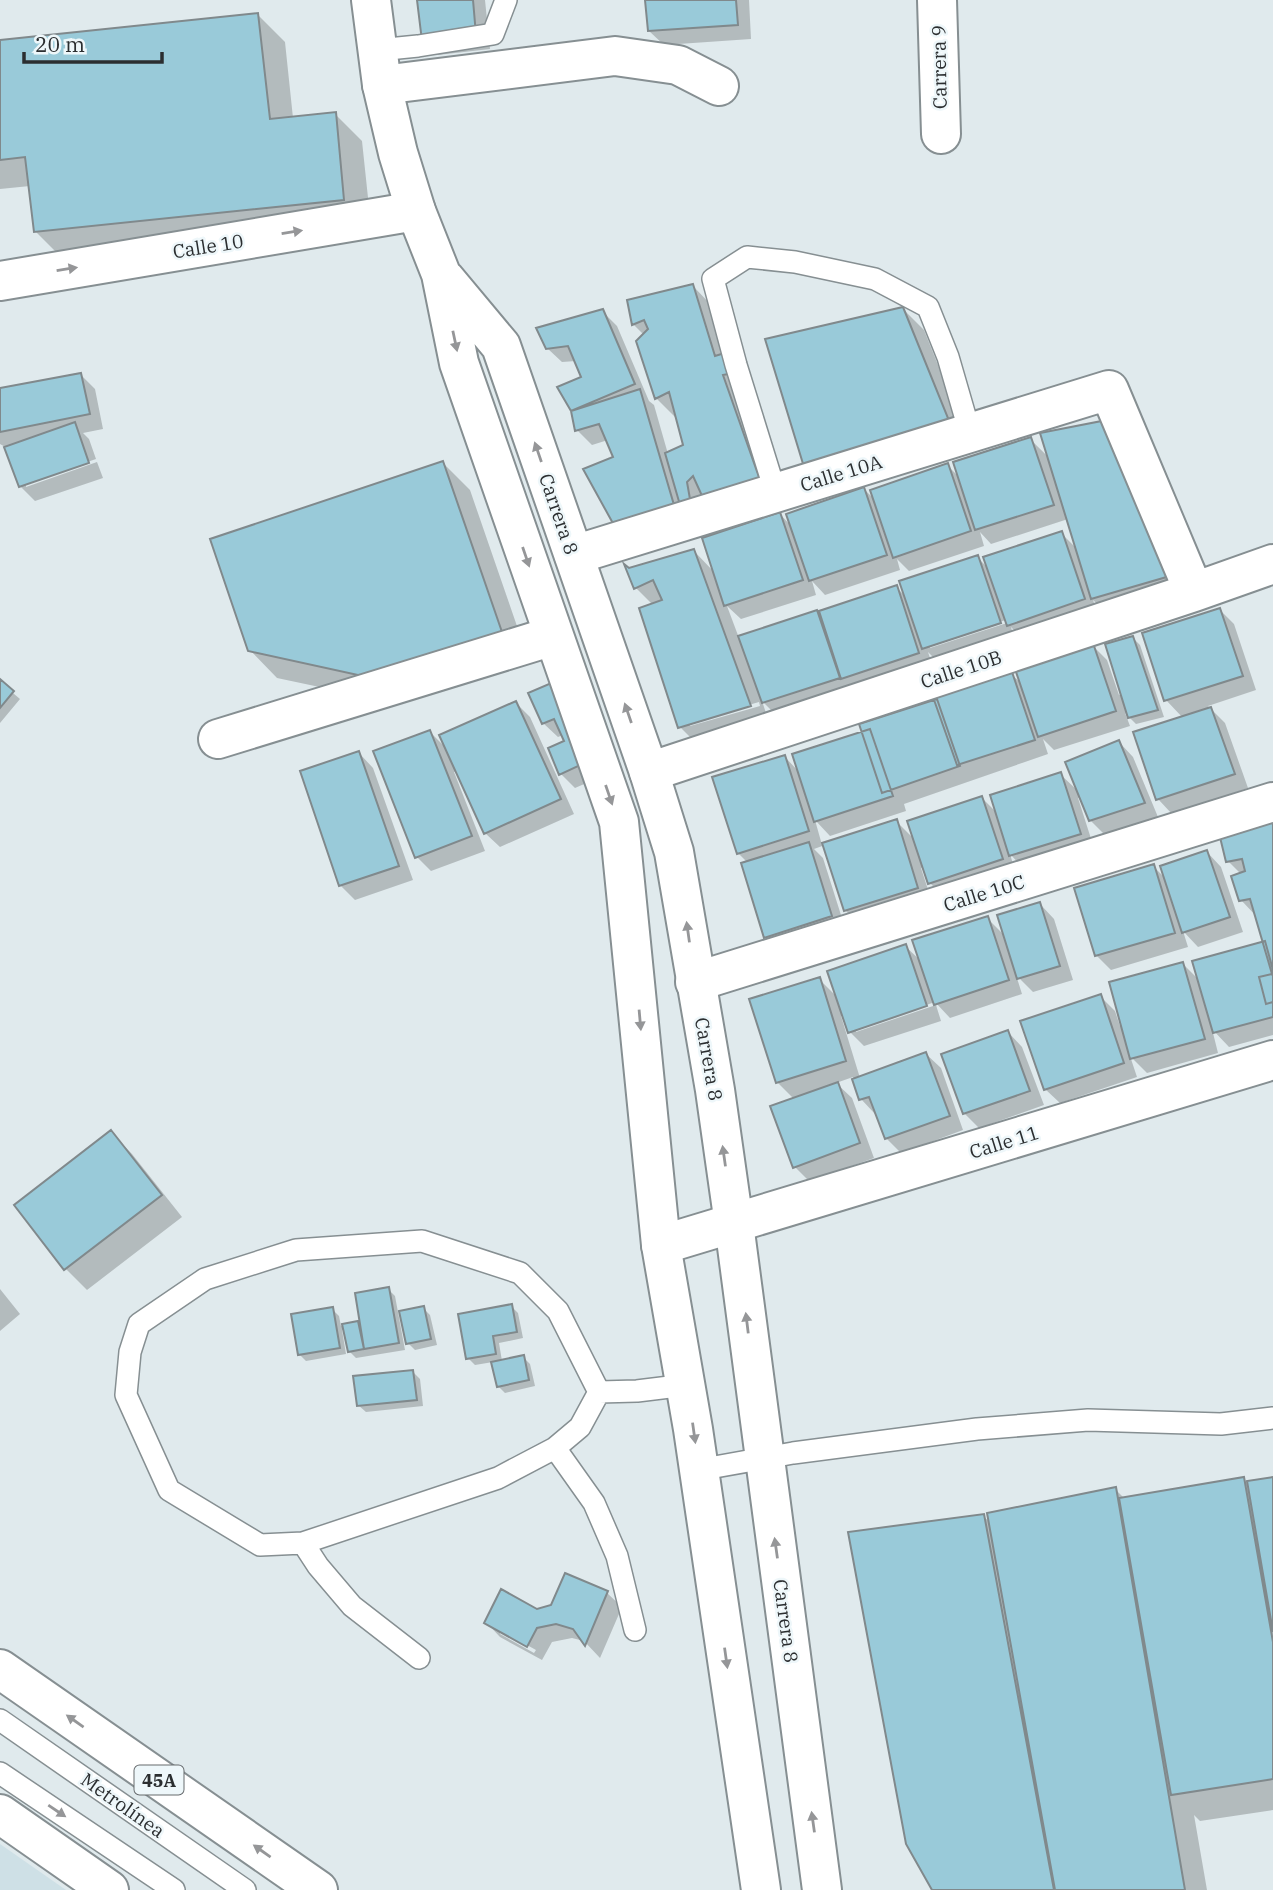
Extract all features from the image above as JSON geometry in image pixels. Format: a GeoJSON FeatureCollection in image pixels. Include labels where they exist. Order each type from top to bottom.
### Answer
{"type":"FeatureCollection","features":[{"type":"Feature","properties":{"kind":"main road","name":"Carrera 8"},"geometry":{"type":"LineString","coordinates":[[371,0],[380,67],[398,153],[416,212],[441,274],[459,363],[618,822],[637,988],[661,1245],[686,1385],[761,1890]]}},
{"type":"Feature","properties":{"kind":"main road","name":"Carrera 9"},"geometry":{"type":"LineString","coordinates":[[937,0],[941,134]]}},
{"type":"Feature","properties":{"kind":"main road"},"geometry":{"type":"LineString","coordinates":[[380,67],[615,56],[678,65],[719,86]]}},
{"type":"Feature","properties":{"kind":"main road","name":"Calle 10"},"geometry":{"type":"LineString","coordinates":[[0,281],[416,212]]}},
{"type":"Feature","properties":{"kind":"main road","name":"Carrera 8"},"geometry":{"type":"LineString","coordinates":[[441,274],[501,346],[649,772],[674,852],[715,1090],[822,1890]]}},
{"type":"Feature","properties":{"kind":"main road","name":"Calle 10A"},"geometry":{"type":"LineString","coordinates":[[574,555],[1109,390],[1194,592]]}},
{"type":"Feature","properties":{"kind":"main road","name":"Calle 10B"},"geometry":{"type":"LineString","coordinates":[[649,772],[1273,564]]}},
{"type":"Feature","properties":{"kind":"main road"},"geometry":{"type":"LineString","coordinates":[[218,739],[553,636]]}},
{"type":"Feature","properties":{"kind":"main road","name":"Calle 10C"},"geometry":{"type":"LineString","coordinates":[[695,982],[1273,802]]}},
{"type":"Feature","properties":{"kind":"main road","name":"Calle 11"},"geometry":{"type":"LineString","coordinates":[[661,1245],[1273,1060]]}},
{"type":"Feature","properties":{"kind":"main road","name":"45A"},"geometry":{"type":"LineString","coordinates":[[0,1669],[318,1890]]}},
{"type":"Feature","properties":{"kind":"main road"},"geometry":{"type":"LineString","coordinates":[[0,1814],[109,1890]]}},
{"type":"Feature","properties":{"kind":"lane"},"geometry":{"type":"LineString","coordinates":[[380,67],[418,46],[493,34],[506,0]]}},
{"type":"Feature","properties":{"kind":"lane"},"geometry":{"type":"LineString","coordinates":[[776,494],[736,365],[713,279],[747,257],[795,262],[875,279],[928,307],[948,358],[970,433]]}},
{"type":"Feature","properties":{"kind":"lane"},"geometry":{"type":"LineString","coordinates":[[422,1241],[520,1272],[558,1311],[598,1392],[580,1427],[555,1448],[498,1478],[303,1543],[260,1545],[169,1490],[126,1395],[130,1352],[139,1324],[205,1279],[296,1250],[422,1241]]}},
{"type":"Feature","properties":{"kind":"lane"},"geometry":{"type":"LineString","coordinates":[[598,1392],[638,1391],[686,1385]]}},
{"type":"Feature","properties":{"kind":"lane"},"geometry":{"type":"LineString","coordinates":[[698,1470],[764,1458],[977,1429],[1074,1421],[1221,1423],[1273,1418]]}},
{"type":"Feature","properties":{"kind":"lane"},"geometry":{"type":"LineString","coordinates":[[555,1448],[594,1503],[617,1556],[635,1630]]}},
{"type":"Feature","properties":{"kind":"lane"},"geometry":{"type":"LineString","coordinates":[[303,1543],[318,1566],[352,1606],[419,1658]]}},
{"type":"Feature","properties":{"kind":"lane","name":"Metrolínea"},"geometry":{"type":"LineString","coordinates":[[0,1720],[245,1890]]}},
{"type":"Feature","properties":{"kind":"lane"},"geometry":{"type":"LineString","coordinates":[[0,1773],[174,1890]]}},
{"type":"Feature","properties":{"kind":"shaded area"},"geometry":{"type":"Polygon","coordinates":[[[0,1844],[66,1890],[0,1890],[0,1844]]]}},
{"type":"Feature","properties":{"kind":"building"},"geometry":{"type":"Polygon","coordinates":[[[417,0],[473,0],[476,35],[422,41],[417,0]]]}},
{"type":"Feature","properties":{"kind":"building"},"geometry":{"type":"Polygon","coordinates":[[[645,0],[736,0],[738,25],[648,31],[645,0]]]}},
{"type":"Feature","properties":{"kind":"building"},"geometry":{"type":"Polygon","coordinates":[[[258,13],[270,119],[336,112],[344,200],[34,232],[25,157],[0,160],[0,40],[258,13]]]}},
{"type":"Feature","properties":{"kind":"building"},"geometry":{"type":"Polygon","coordinates":[[[693,284],[715,356],[728,352],[733,373],[723,375],[760,480],[703,498],[693,476],[687,482],[690,499],[680,505],[665,453],[683,445],[669,392],[655,399],[636,341],[648,329],[644,320],[632,325],[627,300],[693,284]]]}},
{"type":"Feature","properties":{"kind":"building"},"geometry":{"type":"Polygon","coordinates":[[[903,307],[950,423],[804,467],[765,339],[903,307]]]}},
{"type":"Feature","properties":{"kind":"building"},"geometry":{"type":"Polygon","coordinates":[[[603,309],[635,384],[571,411],[557,387],[581,377],[568,346],[546,349],[536,328],[603,309]]]}},
{"type":"Feature","properties":{"kind":"building"},"geometry":{"type":"Polygon","coordinates":[[[81,373],[90,414],[0,432],[0,388],[81,373]]]}},
{"type":"Feature","properties":{"kind":"building"},"geometry":{"type":"Polygon","coordinates":[[[640,389],[674,505],[615,527],[583,469],[613,457],[599,424],[575,431],[571,411],[640,389]]]}},
{"type":"Feature","properties":{"kind":"building"},"geometry":{"type":"Polygon","coordinates":[[[1107,420],[1170,576],[1091,599],[1040,433],[1107,420]]]}},
{"type":"Feature","properties":{"kind":"building"},"geometry":{"type":"Polygon","coordinates":[[[75,422],[89,463],[19,487],[4,447],[75,422]]]}},
{"type":"Feature","properties":{"kind":"building"},"geometry":{"type":"Polygon","coordinates":[[[1031,437],[1054,505],[975,530],[953,462],[1031,437]]]}},
{"type":"Feature","properties":{"kind":"building"},"geometry":{"type":"Polygon","coordinates":[[[443,461],[502,632],[367,677],[248,651],[210,539],[443,461]]]}},
{"type":"Feature","properties":{"kind":"building"},"geometry":{"type":"Polygon","coordinates":[[[948,463],[971,531],[893,558],[870,490],[948,463]]]}},
{"type":"Feature","properties":{"kind":"building"},"geometry":{"type":"Polygon","coordinates":[[[864,487],[887,555],[809,581],[786,514],[864,487]]]}},
{"type":"Feature","properties":{"kind":"building"},"geometry":{"type":"Polygon","coordinates":[[[780,512],[803,580],[724,606],[702,538],[780,512]]]}},
{"type":"Feature","properties":{"kind":"building"},"geometry":{"type":"Polygon","coordinates":[[[1062,531],[1085,599],[1007,626],[983,557],[1062,531]]]}},
{"type":"Feature","properties":{"kind":"building"},"geometry":{"type":"Polygon","coordinates":[[[694,549],[751,706],[678,728],[639,608],[662,600],[653,580],[634,589],[624,564],[629,568],[694,549]]]}},
{"type":"Feature","properties":{"kind":"building"},"geometry":{"type":"Polygon","coordinates":[[[978,555],[1001,623],[922,649],[899,581],[978,555]]]}},
{"type":"Feature","properties":{"kind":"building"},"geometry":{"type":"Polygon","coordinates":[[[897,585],[919,653],[841,679],[819,611],[897,585]]]}},
{"type":"Feature","properties":{"kind":"building"},"geometry":{"type":"Polygon","coordinates":[[[1220,608],[1243,676],[1164,701],[1142,633],[1220,608]]]}},
{"type":"Feature","properties":{"kind":"building"},"geometry":{"type":"Polygon","coordinates":[[[817,610],[840,678],[762,703],[738,636],[817,610]]]}},
{"type":"Feature","properties":{"kind":"building"},"geometry":{"type":"Polygon","coordinates":[[[1133,636],[1158,710],[1128,718],[1105,644],[1133,636]]]}},
{"type":"Feature","properties":{"kind":"building"},"geometry":{"type":"Polygon","coordinates":[[[1093,643],[1116,711],[1038,737],[1015,669],[1093,643]]]}},
{"type":"Feature","properties":{"kind":"building"},"geometry":{"type":"Polygon","coordinates":[[[1012,672],[1035,740],[957,765],[933,697],[1012,672]]]}},
{"type":"Feature","properties":{"kind":"building"},"geometry":{"type":"Polygon","coordinates":[[[0,679],[14,691],[0,708],[0,679]]]}},
{"type":"Feature","properties":{"kind":"building"},"geometry":{"type":"Polygon","coordinates":[[[556,681],[591,760],[559,775],[548,748],[564,741],[554,719],[542,724],[528,693],[556,681]]]}},
{"type":"Feature","properties":{"kind":"building"},"geometry":{"type":"Polygon","coordinates":[[[937,699],[960,766],[882,793],[859,724],[937,699]]]}},
{"type":"Feature","properties":{"kind":"building"},"geometry":{"type":"Polygon","coordinates":[[[516,701],[561,799],[484,834],[439,735],[516,701]]]}},
{"type":"Feature","properties":{"kind":"building"},"geometry":{"type":"Polygon","coordinates":[[[1211,707],[1235,774],[1156,800],[1133,732],[1211,707]]]}},
{"type":"Feature","properties":{"kind":"building"},"geometry":{"type":"Polygon","coordinates":[[[870,729],[893,796],[814,822],[792,754],[870,729]]]}},
{"type":"Feature","properties":{"kind":"building"},"geometry":{"type":"Polygon","coordinates":[[[430,730],[472,836],[415,858],[373,751],[430,730]]]}},
{"type":"Feature","properties":{"kind":"building"},"geometry":{"type":"Polygon","coordinates":[[[1119,740],[1145,803],[1089,821],[1065,762],[1119,740]]]}},
{"type":"Feature","properties":{"kind":"building"},"geometry":{"type":"Polygon","coordinates":[[[359,751],[399,866],[339,886],[300,771],[359,751]]]}},
{"type":"Feature","properties":{"kind":"building"},"geometry":{"type":"Polygon","coordinates":[[[785,755],[809,831],[737,854],[712,777],[785,755]]]}},
{"type":"Feature","properties":{"kind":"building"},"geometry":{"type":"Polygon","coordinates":[[[1061,772],[1081,834],[1009,856],[990,795],[1061,772]]]}},
{"type":"Feature","properties":{"kind":"building"},"geometry":{"type":"Polygon","coordinates":[[[982,796],[1003,859],[928,884],[907,821],[982,796]]]}},
{"type":"Feature","properties":{"kind":"building"},"geometry":{"type":"Polygon","coordinates":[[[897,819],[918,888],[844,911],[822,843],[897,819]]]}},
{"type":"Feature","properties":{"kind":"building"},"geometry":{"type":"Polygon","coordinates":[[[1273,819],[1273,1002],[1266,1004],[1259,977],[1272,974],[1250,899],[1239,901],[1231,876],[1245,871],[1242,859],[1226,862],[1219,833],[1273,819]]]}},
{"type":"Feature","properties":{"kind":"building"},"geometry":{"type":"Polygon","coordinates":[[[809,842],[832,916],[764,938],[741,863],[809,842]]]}},
{"type":"Feature","properties":{"kind":"building"},"geometry":{"type":"Polygon","coordinates":[[[1207,850],[1230,917],[1182,933],[1160,866],[1207,850]]]}},
{"type":"Feature","properties":{"kind":"building"},"geometry":{"type":"Polygon","coordinates":[[[1154,864],[1175,933],[1095,956],[1074,888],[1154,864]]]}},
{"type":"Feature","properties":{"kind":"building"},"geometry":{"type":"Polygon","coordinates":[[[1040,902],[1060,966],[1017,979],[997,915],[1040,902]]]}},
{"type":"Feature","properties":{"kind":"building"},"geometry":{"type":"Polygon","coordinates":[[[988,916],[1009,980],[934,1005],[912,940],[988,916]]]}},
{"type":"Feature","properties":{"kind":"building"},"geometry":{"type":"Polygon","coordinates":[[[1265,941],[1273,970],[1273,1017],[1213,1033],[1192,961],[1265,941]]]}},
{"type":"Feature","properties":{"kind":"building"},"geometry":{"type":"Polygon","coordinates":[[[906,944],[927,1006],[848,1033],[827,971],[906,944]]]}},
{"type":"Feature","properties":{"kind":"building"},"geometry":{"type":"Polygon","coordinates":[[[1183,962],[1205,1039],[1130,1059],[1109,982],[1183,962]]]}},
{"type":"Feature","properties":{"kind":"building"},"geometry":{"type":"Polygon","coordinates":[[[820,977],[846,1061],[776,1083],[749,999],[820,977]]]}},
{"type":"Feature","properties":{"kind":"building"},"geometry":{"type":"Polygon","coordinates":[[[1101,994],[1124,1063],[1044,1090],[1020,1021],[1101,994]]]}},
{"type":"Feature","properties":{"kind":"building"},"geometry":{"type":"Polygon","coordinates":[[[1008,1030],[1030,1091],[963,1114],[941,1054],[1008,1030]]]}},
{"type":"Feature","properties":{"kind":"building"},"geometry":{"type":"Polygon","coordinates":[[[926,1052],[950,1116],[885,1139],[869,1097],[859,1100],[852,1079],[926,1052]]]}},
{"type":"Feature","properties":{"kind":"building"},"geometry":{"type":"Polygon","coordinates":[[[838,1082],[860,1143],[793,1168],[770,1106],[838,1082]]]}},
{"type":"Feature","properties":{"kind":"building"},"geometry":{"type":"Polygon","coordinates":[[[111,1130],[162,1195],[64,1270],[14,1205],[111,1130]]]}},
{"type":"Feature","properties":{"kind":"building"},"geometry":{"type":"Polygon","coordinates":[[[389,1287],[399,1343],[364,1349],[355,1293],[389,1287]]]}},
{"type":"Feature","properties":{"kind":"building"},"geometry":{"type":"Polygon","coordinates":[[[512,1304],[517,1332],[493,1336],[496,1354],[466,1359],[458,1314],[512,1304]]]}},
{"type":"Feature","properties":{"kind":"building"},"geometry":{"type":"Polygon","coordinates":[[[424,1306],[431,1339],[406,1344],[399,1311],[424,1306]]]}},
{"type":"Feature","properties":{"kind":"building"},"geometry":{"type":"Polygon","coordinates":[[[333,1307],[340,1348],[298,1355],[291,1314],[333,1307]]]}},
{"type":"Feature","properties":{"kind":"building"},"geometry":{"type":"Polygon","coordinates":[[[358,1321],[364,1349],[348,1352],[342,1324],[358,1321]]]}},
{"type":"Feature","properties":{"kind":"building"},"geometry":{"type":"Polygon","coordinates":[[[524,1355],[529,1380],[497,1387],[491,1362],[524,1355]]]}},
{"type":"Feature","properties":{"kind":"building"},"geometry":{"type":"Polygon","coordinates":[[[413,1370],[417,1400],[357,1406],[353,1376],[413,1370]]]}},
{"type":"Feature","properties":{"kind":"building"},"geometry":{"type":"Polygon","coordinates":[[[1244,1477],[1273,1642],[1273,1779],[1171,1795],[1119,1498],[1244,1477]]]}},
{"type":"Feature","properties":{"kind":"building"},"geometry":{"type":"Polygon","coordinates":[[[1273,1477],[1273,1632],[1247,1481],[1273,1477]]]}},
{"type":"Feature","properties":{"kind":"building"},"geometry":{"type":"Polygon","coordinates":[[[1116,1487],[1185,1890],[1055,1890],[987,1513],[1116,1487]]]}},
{"type":"Feature","properties":{"kind":"building"},"geometry":{"type":"Polygon","coordinates":[[[984,1514],[1054,1890],[932,1890],[906,1844],[848,1532],[984,1514]]]}},
{"type":"Feature","properties":{"kind":"building"},"geometry":{"type":"Polygon","coordinates":[[[565,1573],[608,1591],[585,1646],[573,1629],[556,1624],[537,1628],[527,1647],[484,1623],[501,1589],[537,1609],[551,1605],[565,1573]]]}}]}
